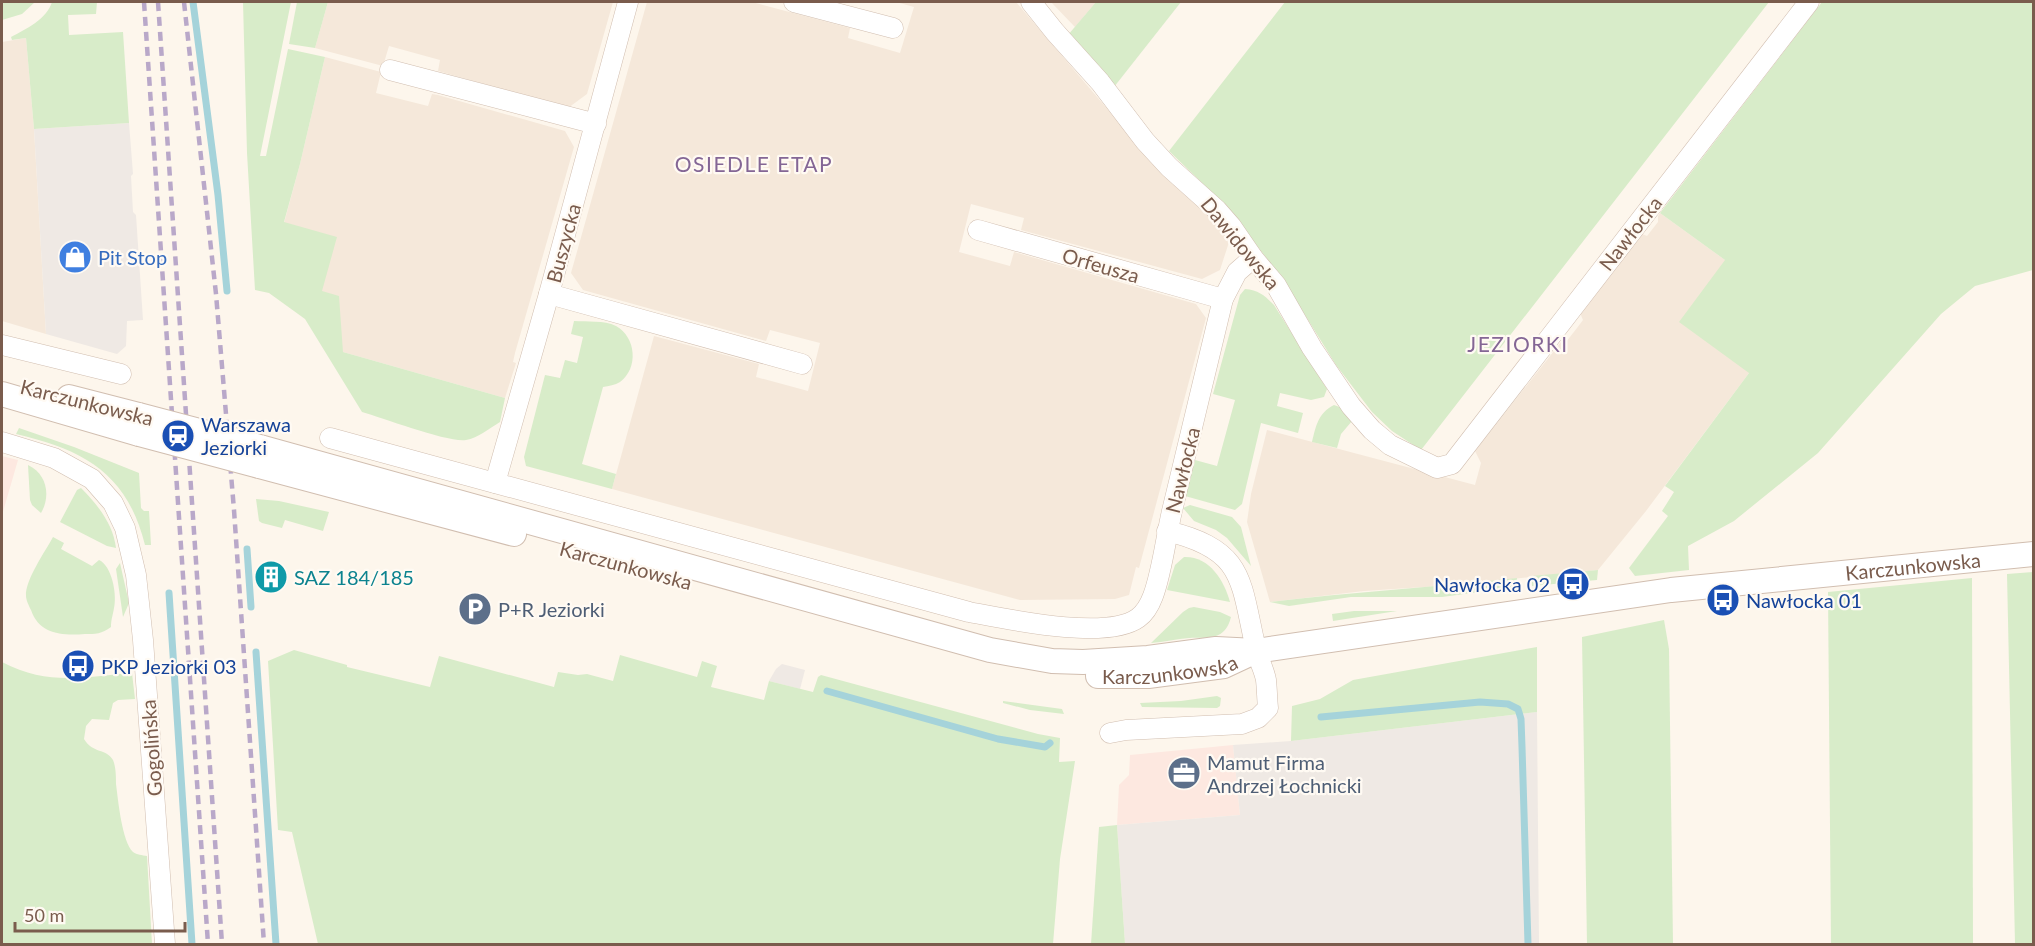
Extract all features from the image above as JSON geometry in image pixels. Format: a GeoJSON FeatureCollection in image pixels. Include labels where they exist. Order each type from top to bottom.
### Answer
{"type":"FeatureCollection","features":[{"type":"Feature","properties":{"kind":"street","name":"Buszycka"},"geometry":{"type":"LineString","coordinates":[[495,483],[628,2]]}},
{"type":"Feature","properties":{"kind":"street"},"geometry":{"type":"LineString","coordinates":[[794,2],[893,28]]}},
{"type":"Feature","properties":{"kind":"street","name":"Dawidowska"},"geometry":{"type":"LineString","coordinates":[[1031,2],[1100,82],[1145,141],[1169,167],[1231,225],[1253,258],[1276,285],[1312,348],[1351,406],[1372,430],[1390,445],[1428,465],[1444,468],[1452,464]]}},
{"type":"Feature","properties":{"kind":"street","name":"Nawłocka"},"geometry":{"type":"LineString","coordinates":[[1452,464],[1809,2]]}},
{"type":"Feature","properties":{"kind":"street"},"geometry":{"type":"LineString","coordinates":[[390,70],[596,124]]}},
{"type":"Feature","properties":{"kind":"street","name":"Orfeusza"},"geometry":{"type":"LineString","coordinates":[[978,230],[1223,299]]}},
{"type":"Feature","properties":{"kind":"street","name":"Nawłocka"},"geometry":{"type":"LineString","coordinates":[[1110,733],[1126,730],[1242,724],[1258,718],[1268,708],[1266,678],[1256,651],[1243,586],[1227,561],[1217,551],[1200,540],[1167,531],[1223,299],[1237,272],[1253,258]]}},
{"type":"Feature","properties":{"kind":"street"},"geometry":{"type":"LineString","coordinates":[[549,294],[802,364]]}},
{"type":"Feature","properties":{"kind":"street","name":"Karczunkowska"},"geometry":{"type":"LineString","coordinates":[[2,345],[121,374]]}},
{"type":"Feature","properties":{"kind":"street","name":"Karczunkowska"},"geometry":{"type":"LineString","coordinates":[[2,379],[139,424]]}},
{"type":"Feature","properties":{"kind":"street","name":"Karczunkowska"},"geometry":{"type":"LineString","coordinates":[[2,394],[139,424],[1010,655],[1052,661],[1083,662],[1148,658],[1216,649],[1256,651],[1671,590],[2034,554]]}},
{"type":"Feature","properties":{"kind":"street"},"geometry":{"type":"LineString","coordinates":[[330,438],[969,612],[1037,625],[1104,628],[1131,622],[1140,617],[1154,595],[1167,531]]}},
{"type":"Feature","properties":{"kind":"street","name":"Gogolińska"},"geometry":{"type":"LineString","coordinates":[[2,442],[39,453],[77,469],[104,491],[122,518],[132,554],[143,640],[165,945]]}},
{"type":"Feature","properties":{"kind":"shaded area"},"geometry":{"type":"Polygon","coordinates":[[[328,2],[613,2],[587,94],[568,108],[438,71],[440,60],[389,46],[383,66],[315,48],[328,2]]]}},
{"type":"Feature","properties":{"kind":"shaded area"},"geometry":{"type":"Polygon","coordinates":[[[647,2],[752,2],[850,28],[848,38],[900,53],[914,7],[896,2],[1016,2],[1168,180],[1211,218],[1230,239],[1220,270],[1202,279],[1021,230],[1024,218],[971,204],[959,252],[1010,266],[1014,252],[1196,304],[1206,318],[1139,568],[1136,567],[1129,595],[1115,599],[1020,600],[612,489],[654,336],[759,364],[756,377],[808,391],[820,343],[770,330],[766,341],[583,290],[571,273],[647,2]]]}},
{"type":"Feature","properties":{"kind":"shaded area"},"geometry":{"type":"Polygon","coordinates":[[[1051,2],[1096,2],[1075,27],[1051,2]]]}},
{"type":"Feature","properties":{"kind":"shaded area"},"geometry":{"type":"Polygon","coordinates":[[[26,38],[34,129],[46,334],[2,321],[2,42],[26,38]]]}},
{"type":"Feature","properties":{"kind":"shaded area"},"geometry":{"type":"Polygon","coordinates":[[[325,57],[381,72],[376,93],[428,106],[432,94],[438,95],[565,131],[574,147],[515,353],[513,362],[516,363],[505,398],[343,352],[322,291],[284,223],[325,57]]]}},
{"type":"Feature","properties":{"kind":"shaded area"},"geometry":{"type":"Polygon","coordinates":[[[129,123],[133,212],[136,215],[143,320],[127,321],[126,346],[117,354],[46,334],[34,129],[129,123]]]}},
{"type":"Feature","properties":{"kind":"shaded area"},"geometry":{"type":"Polygon","coordinates":[[[1660,213],[1725,260],[1749,373],[1646,511],[1598,570],[1454,585],[1364,591],[1270,602],[1247,522],[1251,494],[1267,430],[1475,485],[1481,463],[1475,451],[1561,342],[1566,342],[1577,328],[1583,320],[1580,313],[1642,234],[1647,236],[1658,222],[1660,213]]]}},
{"type":"Feature","properties":{"kind":"shaded area"},"geometry":{"type":"Polygon","coordinates":[[[2,456],[18,460],[2,515],[2,456]]]}},
{"type":"Feature","properties":{"kind":"shaded area"},"geometry":{"type":"Polygon","coordinates":[[[782,664],[805,670],[800,689],[769,681],[782,664]]]}},
{"type":"Feature","properties":{"kind":"shaded area"},"geometry":{"type":"Polygon","coordinates":[[[1537,712],[1539,944],[1125,944],[1117,825],[1240,815],[1233,745],[1291,741],[1537,712]]]}},
{"type":"Feature","properties":{"kind":"shaded area"},"geometry":{"type":"Polygon","coordinates":[[[1233,745],[1240,815],[1117,825],[1119,785],[1129,775],[1130,755],[1233,745]]]}},
{"type":"Feature","properties":{"kind":"green space"},"geometry":{"type":"Polygon","coordinates":[[[2,2],[35,2],[22,14],[2,20],[2,2]]]}},
{"type":"Feature","properties":{"kind":"green space"},"geometry":{"type":"Polygon","coordinates":[[[52,2],[97,2],[96,14],[68,15],[69,35],[123,32],[129,123],[34,129],[26,38],[12,40],[11,37],[46,14],[52,2]]]}},
{"type":"Feature","properties":{"kind":"green space"},"geometry":{"type":"Polygon","coordinates":[[[243,2],[291,2],[260,156],[266,156],[288,49],[325,57],[284,222],[337,237],[322,291],[339,296],[343,352],[505,398],[500,422],[479,435],[466,440],[446,438],[362,412],[305,319],[269,293],[255,290],[247,153],[243,2]]]}},
{"type":"Feature","properties":{"kind":"green space"},"geometry":{"type":"Polygon","coordinates":[[[297,2],[328,2],[315,48],[289,44],[297,2]]]}},
{"type":"Feature","properties":{"kind":"green space"},"geometry":{"type":"Polygon","coordinates":[[[1096,2],[1181,2],[1114,87],[1068,35],[1096,2]]]}},
{"type":"Feature","properties":{"kind":"green space"},"geometry":{"type":"Polygon","coordinates":[[[1285,2],[1769,2],[1421,450],[1392,431],[1372,412],[1336,365],[1282,278],[1226,206],[1169,151],[1285,2]]]}},
{"type":"Feature","properties":{"kind":"green space"},"geometry":{"type":"Polygon","coordinates":[[[1822,2],[2033,2],[2033,270],[1975,286],[1941,314],[1818,453],[1734,521],[1688,546],[1689,570],[1635,576],[1629,568],[1668,516],[1662,511],[1674,492],[1665,486],[1749,373],[1679,322],[1725,260],[1660,213],[1822,2]]]}},
{"type":"Feature","properties":{"kind":"green space"},"geometry":{"type":"Polygon","coordinates":[[[1245,289],[1261,294],[1274,305],[1327,389],[1324,397],[1311,400],[1280,393],[1277,406],[1303,413],[1298,433],[1261,423],[1242,504],[1235,510],[1185,496],[1195,460],[1217,466],[1235,400],[1213,394],[1240,295],[1245,289]]]}},
{"type":"Feature","properties":{"kind":"green space"},"geometry":{"type":"Polygon","coordinates":[[[574,321],[601,322],[616,326],[628,337],[633,353],[626,376],[618,383],[603,387],[582,464],[616,474],[612,489],[526,466],[524,457],[545,375],[560,378],[565,360],[577,363],[583,337],[571,334],[574,321]]]}},
{"type":"Feature","properties":{"kind":"green space"},"geometry":{"type":"Polygon","coordinates":[[[1334,405],[1345,409],[1352,421],[1341,434],[1337,448],[1312,442],[1321,416],[1334,405]]]}},
{"type":"Feature","properties":{"kind":"green space"},"geometry":{"type":"Polygon","coordinates":[[[19,428],[139,473],[141,508],[149,511],[151,545],[145,545],[137,520],[127,500],[114,482],[99,468],[62,448],[16,434],[19,428]]]}},
{"type":"Feature","properties":{"kind":"green space"},"geometry":{"type":"Polygon","coordinates":[[[28,465],[39,474],[45,486],[46,500],[41,513],[30,500],[28,465]]]}},
{"type":"Feature","properties":{"kind":"green space"},"geometry":{"type":"Polygon","coordinates":[[[81,488],[104,515],[112,531],[116,548],[107,546],[60,522],[77,490],[81,488]]]}},
{"type":"Feature","properties":{"kind":"green space"},"geometry":{"type":"Polygon","coordinates":[[[256,499],[279,501],[329,512],[323,531],[285,520],[282,528],[262,523],[259,521],[256,499]]]}},
{"type":"Feature","properties":{"kind":"green space"},"geometry":{"type":"Polygon","coordinates":[[[1190,505],[1232,517],[1241,527],[1251,566],[1227,538],[1216,530],[1194,521],[1183,508],[1190,505]]]}},
{"type":"Feature","properties":{"kind":"green space"},"geometry":{"type":"Polygon","coordinates":[[[53,537],[64,543],[61,549],[92,566],[99,560],[107,568],[115,595],[111,627],[108,629],[95,634],[60,634],[46,629],[35,618],[26,599],[27,589],[32,574],[53,537]]]}},
{"type":"Feature","properties":{"kind":"green space"},"geometry":{"type":"Polygon","coordinates":[[[1184,557],[1193,558],[1208,565],[1224,586],[1230,602],[1167,590],[1175,565],[1184,557]]]}},
{"type":"Feature","properties":{"kind":"green space"},"geometry":{"type":"Polygon","coordinates":[[[120,563],[129,603],[123,617],[116,569],[120,563]]]}},
{"type":"Feature","properties":{"kind":"green space"},"geometry":{"type":"Polygon","coordinates":[[[1598,570],[1597,580],[1532,586],[1531,576],[1598,570]]]}},
{"type":"Feature","properties":{"kind":"green space"},"geometry":{"type":"Polygon","coordinates":[[[2033,572],[2033,944],[2015,944],[2007,574],[2033,572]]]}},
{"type":"Feature","properties":{"kind":"green space"},"geometry":{"type":"Polygon","coordinates":[[[1517,578],[1517,587],[1442,597],[1351,597],[1289,606],[1270,602],[1332,595],[1517,578]]]}},
{"type":"Feature","properties":{"kind":"green space"},"geometry":{"type":"Polygon","coordinates":[[[1972,578],[1973,944],[1831,944],[1828,592],[1972,578]]]}},
{"type":"Feature","properties":{"kind":"green space"},"geometry":{"type":"Polygon","coordinates":[[[1194,607],[1220,612],[1231,617],[1225,630],[1215,636],[1151,643],[1183,612],[1194,607]]]}},
{"type":"Feature","properties":{"kind":"green space"},"geometry":{"type":"Polygon","coordinates":[[[1354,611],[1397,611],[1333,621],[1332,614],[1354,611]]]}},
{"type":"Feature","properties":{"kind":"green space"},"geometry":{"type":"Polygon","coordinates":[[[1664,620],[1669,649],[1673,944],[1587,944],[1582,637],[1664,620]]]}},
{"type":"Feature","properties":{"kind":"green space"},"geometry":{"type":"Polygon","coordinates":[[[1537,647],[1537,712],[1291,741],[1292,706],[1320,699],[1353,680],[1537,647]]]}},
{"type":"Feature","properties":{"kind":"green space"},"geometry":{"type":"Polygon","coordinates":[[[294,650],[347,665],[347,667],[430,687],[439,656],[554,687],[558,672],[587,674],[613,681],[620,655],[697,677],[702,661],[717,666],[711,687],[764,700],[769,681],[813,692],[818,677],[821,675],[1060,738],[1059,762],[1075,761],[1060,859],[1053,944],[318,944],[292,832],[278,830],[268,661],[294,650]]]}},
{"type":"Feature","properties":{"kind":"green space"},"geometry":{"type":"Polygon","coordinates":[[[2,662],[19,670],[50,677],[81,678],[132,673],[135,699],[118,700],[113,703],[109,720],[92,719],[86,726],[84,739],[91,747],[107,754],[113,760],[119,809],[126,839],[133,852],[147,856],[152,944],[2,944],[2,662]]]}},
{"type":"Feature","properties":{"kind":"green space"},"geometry":{"type":"Polygon","coordinates":[[[1217,696],[1221,698],[1220,706],[1217,708],[1142,707],[1140,703],[1181,701],[1217,696]]]}},
{"type":"Feature","properties":{"kind":"green space"},"geometry":{"type":"Polygon","coordinates":[[[1003,701],[1062,709],[1064,714],[1030,710],[1003,703],[1003,701]]]}},
{"type":"Feature","properties":{"kind":"green space"},"geometry":{"type":"Polygon","coordinates":[[[1117,825],[1125,944],[1091,944],[1099,827],[1117,825]]]}},
{"type":"Feature","properties":{"kind":"waterway"},"geometry":{"type":"LineString","coordinates":[[193,2],[218,195],[227,291]]}},
{"type":"Feature","properties":{"kind":"waterway"},"geometry":{"type":"LineString","coordinates":[[247,549],[251,607]]}},
{"type":"Feature","properties":{"kind":"waterway"},"geometry":{"type":"LineString","coordinates":[[169,593],[192,944]]}},
{"type":"Feature","properties":{"kind":"waterway"},"geometry":{"type":"LineString","coordinates":[[256,652],[276,944]]}},
{"type":"Feature","properties":{"kind":"waterway"},"geometry":{"type":"LineString","coordinates":[[827,691],[998,739],[1045,747],[1050,743]]}},
{"type":"Feature","properties":{"kind":"waterway"},"geometry":{"type":"LineString","coordinates":[[1321,717],[1480,702],[1508,704],[1518,709],[1521,719],[1528,944]]}},
{"type":"Feature","properties":{"kind":"railway"},"geometry":{"type":"LineString","coordinates":[[144,2],[208,944]]}},
{"type":"Feature","properties":{"kind":"railway"},"geometry":{"type":"LineString","coordinates":[[158,2],[222,944]]}},
{"type":"Feature","properties":{"kind":"railway"},"geometry":{"type":"LineString","coordinates":[[184,2],[216,294],[234,510],[264,944]]}},
{"type":"Feature","properties":{"kind":"place","name":"Pit Stop"},"geometry":{"type":"Point","coordinates":[75,257]}},
{"type":"Feature","properties":{"kind":"place","name":"Warszawa Jeziorki"},"geometry":{"type":"Point","coordinates":[178,436]}},
{"type":"Feature","properties":{"kind":"place","name":"SAZ 184/185"},"geometry":{"type":"Point","coordinates":[271,577]}},
{"type":"Feature","properties":{"kind":"place","name":"Nawłocka 02"},"geometry":{"type":"Point","coordinates":[1573,584]}},
{"type":"Feature","properties":{"kind":"place","name":"Nawłocka 01"},"geometry":{"type":"Point","coordinates":[1723,600]}},
{"type":"Feature","properties":{"kind":"place","name":"P+R Jeziorki"},"geometry":{"type":"Point","coordinates":[475,609]}},
{"type":"Feature","properties":{"kind":"place","name":"PKP Jeziorki 03"},"geometry":{"type":"Point","coordinates":[78,666]}},
{"type":"Feature","properties":{"kind":"place","name":"Mamut Firma Andrzej Łochnicki"},"geometry":{"type":"Point","coordinates":[1184,773]}},
{"type":"Feature","properties":{"kind":"district","name":"OSIEDLE ETAP"},"geometry":{"type":"Point","coordinates":[754,163]}},
{"type":"Feature","properties":{"kind":"district","name":"JEZIORKI"},"geometry":{"type":"Point","coordinates":[1518,343]}}]}
